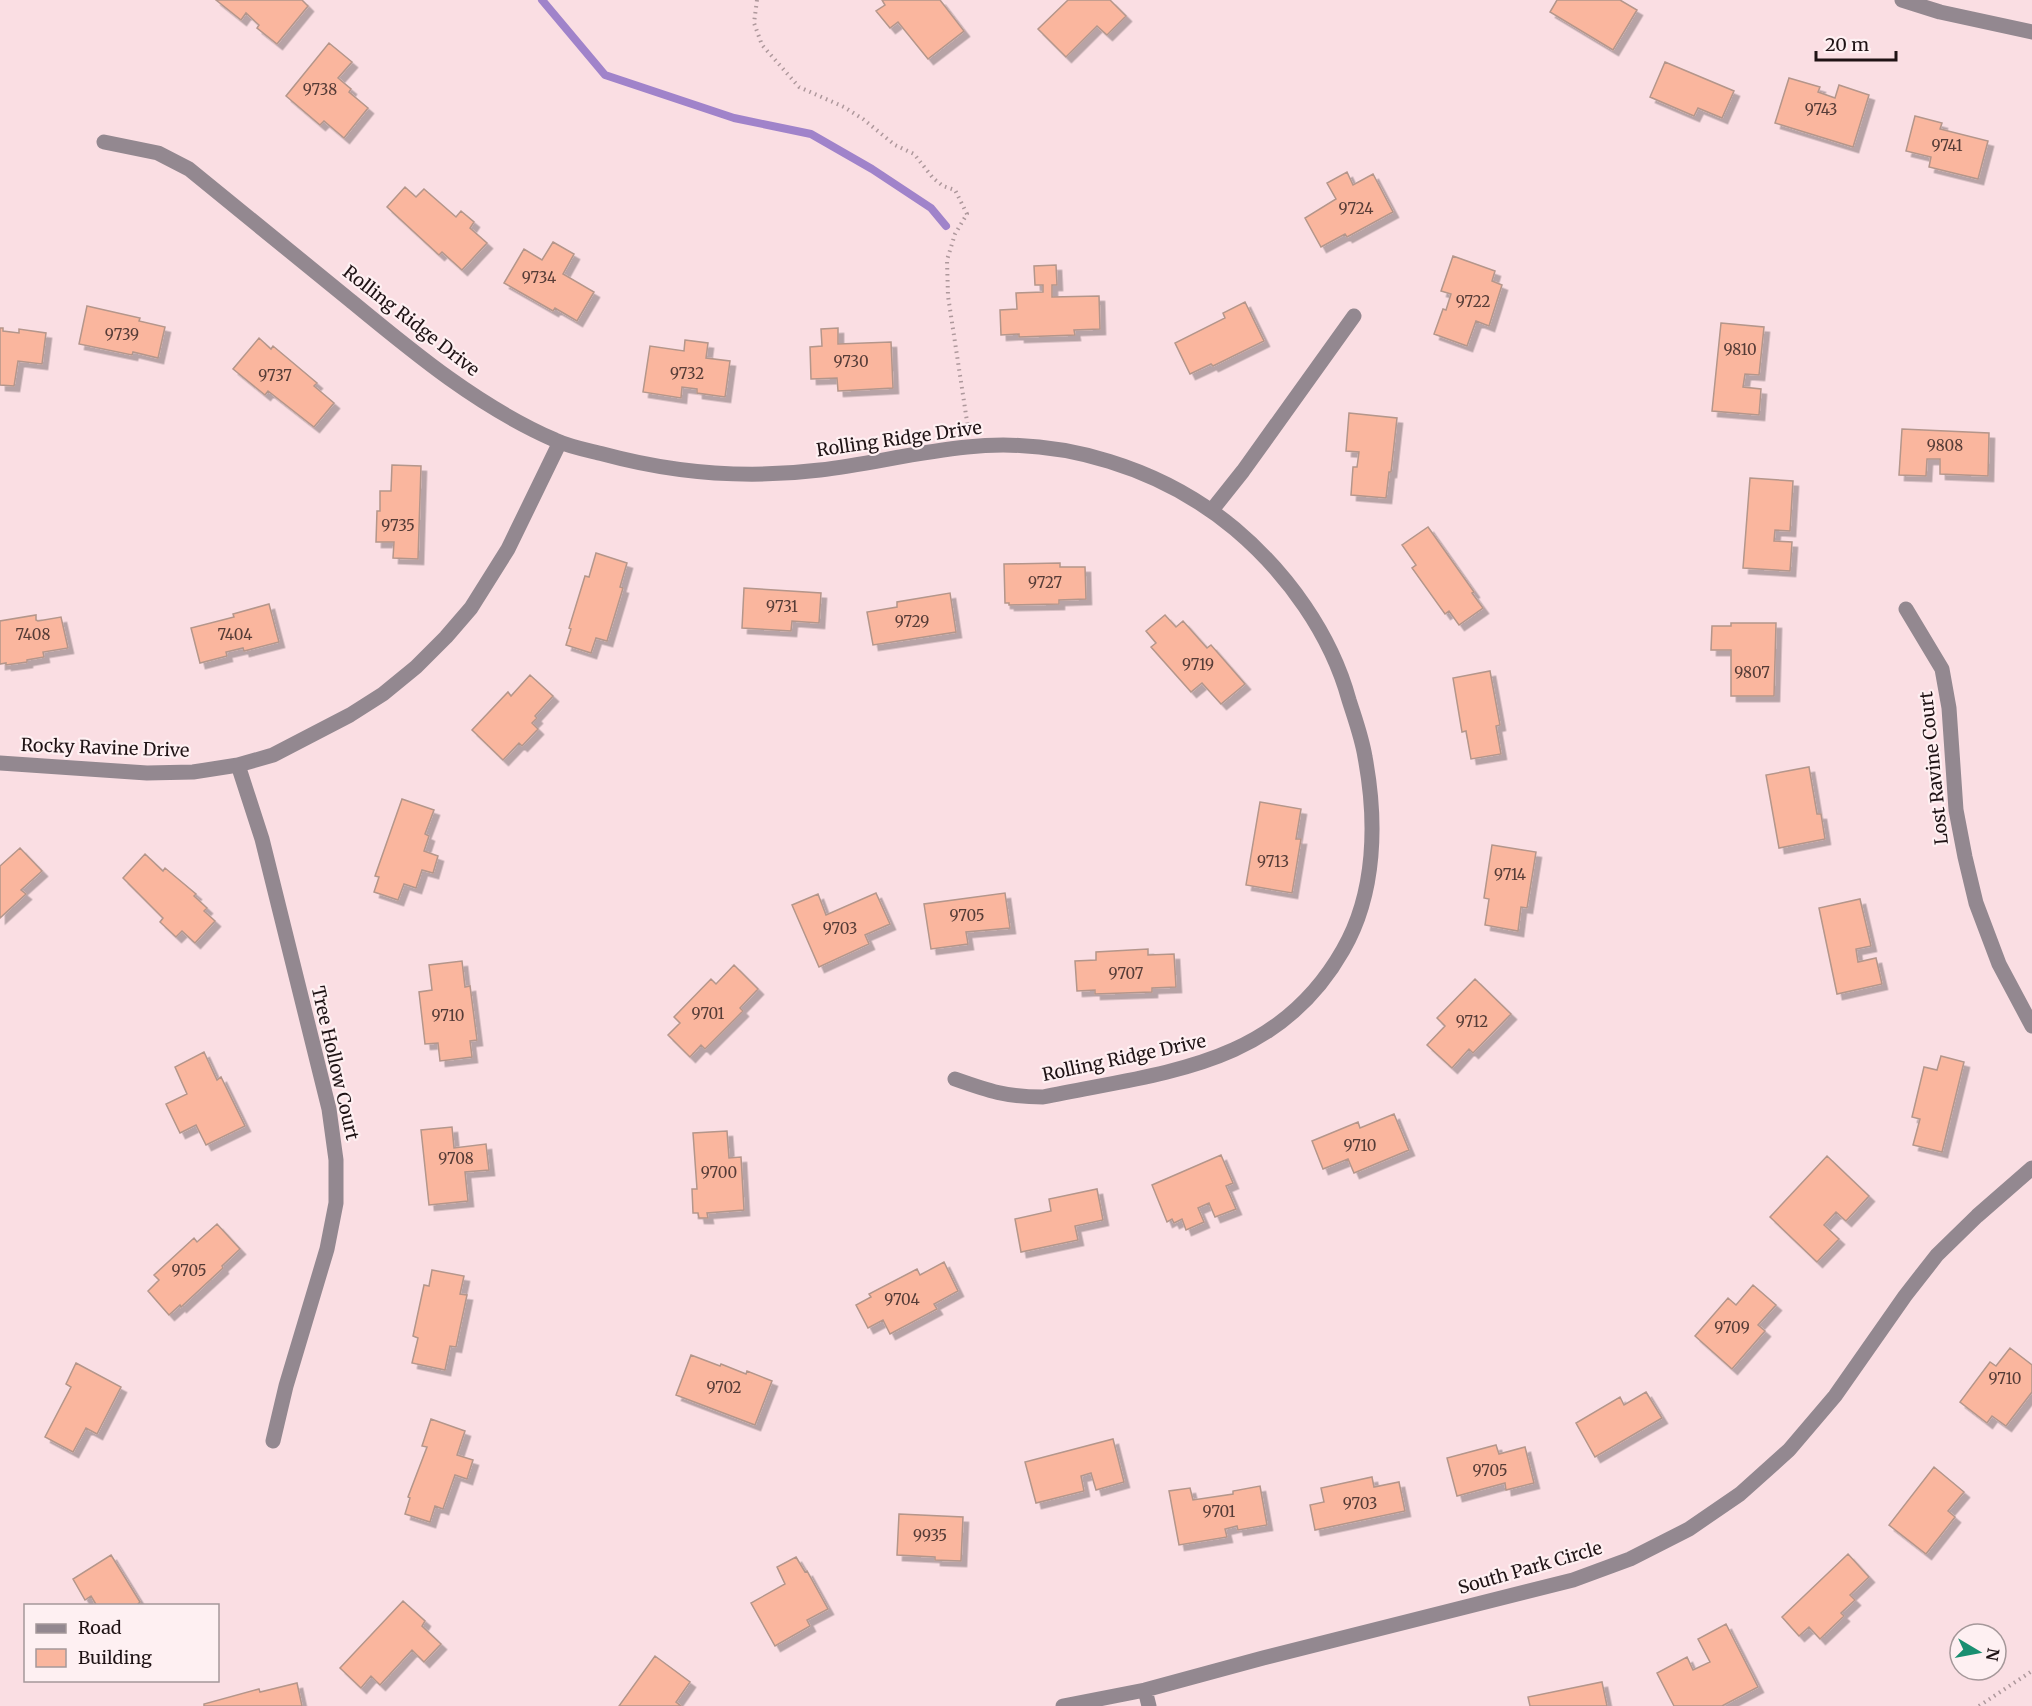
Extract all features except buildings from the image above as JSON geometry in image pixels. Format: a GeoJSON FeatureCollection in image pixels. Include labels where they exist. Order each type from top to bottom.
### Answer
{"type":"FeatureCollection","features":[{"type":"Feature","properties":{"kind":"street"},"geometry":{"type":"LineString","coordinates":[[1902,0],[1940,12],[2032,32]]}},
{"type":"Feature","properties":{"kind":"street","name":"Rolling Ridge Drive"},"geometry":{"type":"LineString","coordinates":[[104,142],[158,153],[189,169],[423,360],[485,402],[560,442],[624,460],[678,469],[753,475],[818,470],[971,446],[1035,447],[1082,454],[1126,467],[1173,487],[1212,510],[1250,542],[1292,588],[1322,636],[1346,687],[1365,752],[1372,801],[1371,856],[1362,907],[1352,934],[1325,978],[1310,996],[1272,1030],[1226,1054],[1195,1065],[1043,1097],[999,1094],[955,1079]]}},
{"type":"Feature","properties":{"kind":"street"},"geometry":{"type":"LineString","coordinates":[[1212,510],[1243,471],[1354,316]]}},
{"type":"Feature","properties":{"kind":"street","name":"Rocky Ravine Drive"},"geometry":{"type":"LineString","coordinates":[[0,763],[147,773],[192,772],[238,765],[287,749],[350,715],[383,694],[416,667],[471,608],[508,549],[560,442]]}},
{"type":"Feature","properties":{"kind":"street","name":"Lost Ravine Court"},"geometry":{"type":"LineString","coordinates":[[1906,609],[1942,669],[1949,708],[1956,810],[1976,903],[1999,964],[2032,1026]]}},
{"type":"Feature","properties":{"kind":"street","name":"Tree Hollow Court"},"geometry":{"type":"LineString","coordinates":[[238,765],[262,839],[329,1109],[336,1160],[336,1203],[327,1249],[286,1386],[273,1441]]}},
{"type":"Feature","properties":{"kind":"street","name":"South Park Circle"},"geometry":{"type":"LineString","coordinates":[[1063,1706],[1145,1690],[1573,1580],[1630,1559],[1689,1529],[1740,1494],[1789,1450],[1835,1396],[1905,1296],[1937,1255],[2032,1168]]}},
{"type":"Feature","properties":{"kind":"street"},"geometry":{"type":"LineString","coordinates":[[1145,1690],[1149,1706]]}},
{"type":"Feature","properties":{"kind":"path"},"geometry":{"type":"LineString","coordinates":[[757,0],[754,23],[762,45],[799,87],[844,107],[863,119],[895,145],[914,154],[933,178],[943,186],[956,190],[967,214],[955,234],[947,260],[948,296],[971,446]]}},
{"type":"Feature","properties":{"kind":"path"},"geometry":{"type":"LineString","coordinates":[[1979,1706],[2032,1671]]}},
{"type":"Feature","properties":{"kind":"waterway"},"geometry":{"type":"LineString","coordinates":[[542,0],[605,75],[734,118],[811,134],[872,169],[931,208],[946,226]]}}]}
